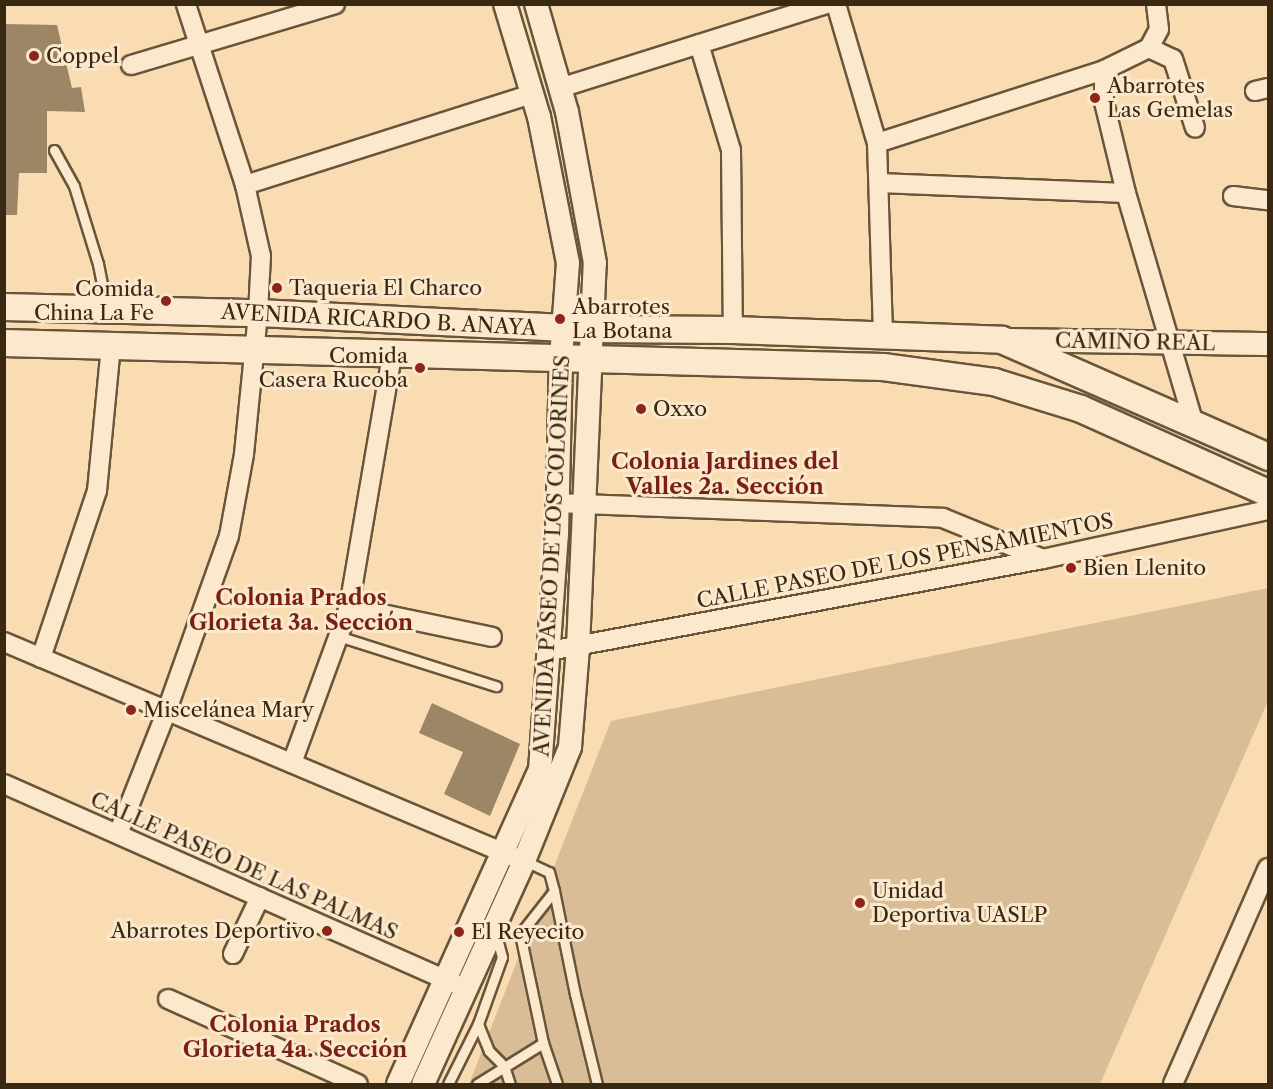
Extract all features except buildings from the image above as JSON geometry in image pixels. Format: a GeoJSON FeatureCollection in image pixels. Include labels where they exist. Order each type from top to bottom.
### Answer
{"type":"FeatureCollection","features":[{"type":"Feature","properties":{"kind":"main road","name":"AVENIDA RICARDO B. ANAYA"},"geometry":{"type":"LineString","coordinates":[[4,307],[258,313],[591,329],[883,334],[1002,340],[1269,457]]}},
{"type":"Feature","properties":{"kind":"main road","name":"AVENIDA RICARDO B. ANAYA"},"geometry":{"type":"LineString","coordinates":[[4,343],[883,367],[994,382],[1081,409],[1269,493]]}},
{"type":"Feature","properties":{"kind":"street"},"geometry":{"type":"LineString","coordinates":[[118,834],[229,536],[244,454],[255,350],[261,256],[245,185],[186,4]]}},
{"type":"Feature","properties":{"kind":"street"},"geometry":{"type":"LineString","coordinates":[[131,65],[335,4]]}},
{"type":"Feature","properties":{"kind":"street","name":"AVENIDA PASEO DE LOS COLORINES"},"geometry":{"type":"LineString","coordinates":[[423,1084],[494,928],[540,770],[558,503],[561,358],[568,263],[532,94],[505,4]]}},
{"type":"Feature","properties":{"kind":"street","name":"AVENIDA PASEO DE LOS COLORINES"},"geometry":{"type":"LineString","coordinates":[[398,1084],[444,979],[514,856],[570,747],[578,647],[591,329],[596,263],[560,88],[536,4]]}},
{"type":"Feature","properties":{"kind":"street"},"geometry":{"type":"LineString","coordinates":[[560,88],[826,4]]}},
{"type":"Feature","properties":{"kind":"street"},"geometry":{"type":"LineString","coordinates":[[836,4],[877,143],[883,334]]}},
{"type":"Feature","properties":{"kind":"street"},"geometry":{"type":"LineString","coordinates":[[877,143],[1104,70],[1149,48],[1159,29],[1156,4]]}},
{"type":"Feature","properties":{"kind":"street"},"geometry":{"type":"LineString","coordinates":[[699,44],[731,150],[733,330]]}},
{"type":"Feature","properties":{"kind":"street"},"geometry":{"type":"LineString","coordinates":[[1149,48],[1173,59],[1195,128]]}},
{"type":"Feature","properties":{"kind":"street"},"geometry":{"type":"LineString","coordinates":[[1104,70],[1104,102],[1126,193],[1194,424]]}},
{"type":"Feature","properties":{"kind":"street"},"geometry":{"type":"LineString","coordinates":[[245,185],[532,94]]}},
{"type":"Feature","properties":{"kind":"street"},"geometry":{"type":"LineString","coordinates":[[879,183],[1126,193]]}},
{"type":"Feature","properties":{"kind":"street"},"geometry":{"type":"LineString","coordinates":[[1233,196],[1269,200]]}},
{"type":"Feature","properties":{"kind":"street","name":"CAMINO REAL"},"geometry":{"type":"LineString","coordinates":[[1002,340],[1269,344]]}},
{"type":"Feature","properties":{"kind":"street"},"geometry":{"type":"LineString","coordinates":[[41,658],[97,491],[111,346]]}},
{"type":"Feature","properties":{"kind":"street"},"geometry":{"type":"LineString","coordinates":[[292,764],[349,607],[392,355]]}},
{"type":"Feature","properties":{"kind":"street"},"geometry":{"type":"LineString","coordinates":[[558,503],[943,518],[1043,559]]}},
{"type":"Feature","properties":{"kind":"street","name":"CALLE PASEO DE LOS PENSAMIENTOS"},"geometry":{"type":"LineString","coordinates":[[549,651],[1043,559],[1269,510]]}},
{"type":"Feature","properties":{"kind":"street"},"geometry":{"type":"LineString","coordinates":[[349,607],[492,638]]}},
{"type":"Feature","properties":{"kind":"street"},"geometry":{"type":"LineString","coordinates":[[4,642],[514,856]]}},
{"type":"Feature","properties":{"kind":"street","name":"CALLE PASEO DE LAS PALMAS"},"geometry":{"type":"LineString","coordinates":[[4,784],[466,988]]}},
{"type":"Feature","properties":{"kind":"street"},"geometry":{"type":"LineString","coordinates":[[1173,1084],[1269,868]]}},
{"type":"Feature","properties":{"kind":"street"},"geometry":{"type":"LineString","coordinates":[[233,954],[260,897]]}},
{"type":"Feature","properties":{"kind":"street"},"geometry":{"type":"LineString","coordinates":[[168,999],[358,1084]]}},
{"type":"Feature","properties":{"kind":"lane"},"geometry":{"type":"LineString","coordinates":[[54,150],[74,186],[98,264],[107,310]]}},
{"type":"Feature","properties":{"kind":"lane"},"geometry":{"type":"LineString","coordinates":[[339,636],[496,686]]}},
{"type":"Feature","properties":{"kind":"lane"},"geometry":{"type":"LineString","coordinates":[[514,856],[549,872],[574,994],[597,1084]]}},
{"type":"Feature","properties":{"kind":"lane"},"geometry":{"type":"LineString","coordinates":[[554,891],[520,934],[543,1043],[557,1084]]}},
{"type":"Feature","properties":{"kind":"lane"},"geometry":{"type":"LineString","coordinates":[[460,1084],[449,1082],[478,1024],[502,957],[494,928]]}},
{"type":"Feature","properties":{"kind":"lane"},"geometry":{"type":"LineString","coordinates":[[478,1024],[489,1051],[504,1066],[510,1084]]}},
{"type":"Feature","properties":{"kind":"lane"},"geometry":{"type":"LineString","coordinates":[[477,1084],[543,1043]]}},
{"type":"Feature","properties":{"kind":"shaded area","name":"Unidad Deportiva UASLP"},"geometry":{"type":"Polygon","coordinates":[[[1268,588],[1268,701],[1100,1084],[469,1084],[611,721],[1268,588]]]}},
{"type":"Feature","properties":{"kind":"place","name":"Coppel"},"geometry":{"type":"Point","coordinates":[34,56]}},
{"type":"Feature","properties":{"kind":"place","name":"Abarrotes Las Gemelas"},"geometry":{"type":"Point","coordinates":[1095,98]}},
{"type":"Feature","properties":{"kind":"place","name":"Taqueria El Charco"},"geometry":{"type":"Point","coordinates":[277,288]}},
{"type":"Feature","properties":{"kind":"place","name":"Comida China La Fe"},"geometry":{"type":"Point","coordinates":[166,301]}},
{"type":"Feature","properties":{"kind":"place","name":"Abarrotes La Botana"},"geometry":{"type":"Point","coordinates":[560,319]}},
{"type":"Feature","properties":{"kind":"place","name":"Comida Casera Rucoba"},"geometry":{"type":"Point","coordinates":[420,368]}},
{"type":"Feature","properties":{"kind":"place","name":"Oxxo"},"geometry":{"type":"Point","coordinates":[641,409]}},
{"type":"Feature","properties":{"kind":"place","name":"Bien Llenito"},"geometry":{"type":"Point","coordinates":[1071,568]}},
{"type":"Feature","properties":{"kind":"place","name":"Miscelánea Mary"},"geometry":{"type":"Point","coordinates":[131,710]}},
{"type":"Feature","properties":{"kind":"place","name":"Unidad Deportiva UASLP"},"geometry":{"type":"Point","coordinates":[860,903]}},
{"type":"Feature","properties":{"kind":"place","name":"Abarrotes Deportivo"},"geometry":{"type":"Point","coordinates":[327,931]}},
{"type":"Feature","properties":{"kind":"place","name":"El Reyecito"},"geometry":{"type":"Point","coordinates":[459,932]}},
{"type":"Feature","properties":{"kind":"district","name":"Colonia Jardines del Valles 2a. Sección"},"geometry":{"type":"Point","coordinates":[725,474]}},
{"type":"Feature","properties":{"kind":"district","name":"Colonia Prados Glorieta 3a. Sección"},"geometry":{"type":"Point","coordinates":[301,610]}},
{"type":"Feature","properties":{"kind":"district","name":"Colonia Prados Glorieta 4a. Sección"},"geometry":{"type":"Point","coordinates":[295,1036]}}]}
